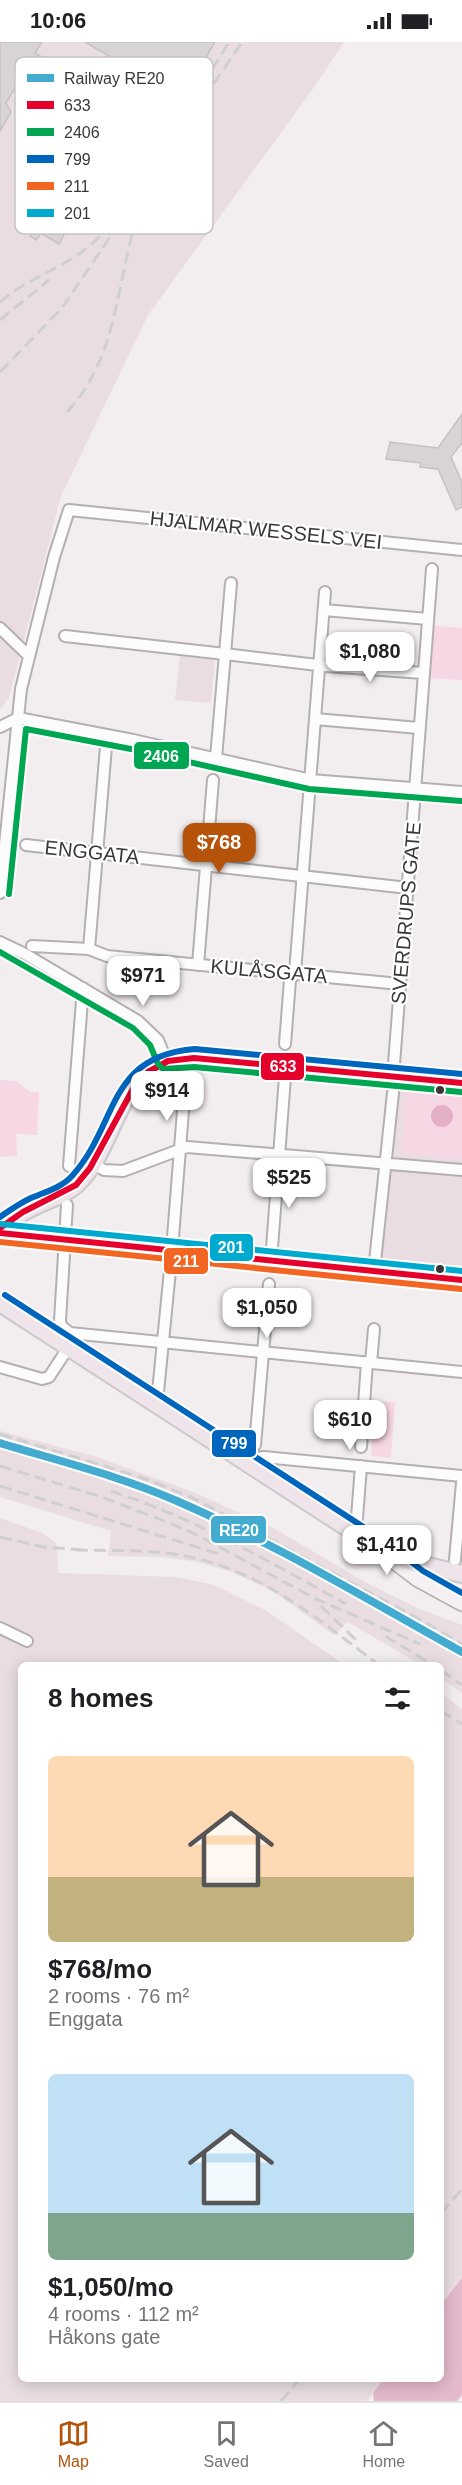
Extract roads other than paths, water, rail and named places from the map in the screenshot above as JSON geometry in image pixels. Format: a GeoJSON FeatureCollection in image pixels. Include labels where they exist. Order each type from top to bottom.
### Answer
{"type":"FeatureCollection","features":[{"type":"Feature","properties":{"kind":"main road"},"geometry":{"type":"LineString","coordinates":[[0,1228],[27,1210],[69,1190],[84,1176],[132,1089],[141,1078],[166,1060],[194,1058],[393,1085],[462,1083]]}},
{"type":"Feature","properties":{"kind":"main road"},"geometry":{"type":"LineString","coordinates":[[0,1303],[377,1547],[410,1562],[458,1567]]}},
{"type":"Feature","properties":{"kind":"street","name":"HJALMAR WESSELS VEI"},"geometry":{"type":"LineString","coordinates":[[29,656],[69,510],[462,550]]}},
{"type":"Feature","properties":{"kind":"street","name":"SVERDRUPS GATE"},"geometry":{"type":"LineString","coordinates":[[374,1271],[393,1085],[432,569]]}},
{"type":"Feature","properties":{"kind":"street"},"geometry":{"type":"LineString","coordinates":[[216,758],[231,583]]}},
{"type":"Feature","properties":{"kind":"street"},"geometry":{"type":"LineString","coordinates":[[285,1044],[291,981],[295,973],[326,592]]}},
{"type":"Feature","properties":{"kind":"street"},"geometry":{"type":"LineString","coordinates":[[324,610],[428,619]]}},
{"type":"Feature","properties":{"kind":"street"},"geometry":{"type":"LineString","coordinates":[[0,628],[29,656],[21,689],[2,841],[0,893]]}},
{"type":"Feature","properties":{"kind":"street"},"geometry":{"type":"LineString","coordinates":[[65,636],[319,665],[423,673]]}},
{"type":"Feature","properties":{"kind":"street"},"geometry":{"type":"LineString","coordinates":[[0,728],[18,718],[216,758],[311,780],[462,792]]}},
{"type":"Feature","properties":{"kind":"street"},"geometry":{"type":"LineString","coordinates":[[315,719],[419,728]]}},
{"type":"Feature","properties":{"kind":"street"},"geometry":{"type":"LineString","coordinates":[[89,949],[107,735]]}},
{"type":"Feature","properties":{"kind":"street"},"geometry":{"type":"LineString","coordinates":[[198,965],[213,780]]}},
{"type":"Feature","properties":{"kind":"street","name":"ENGGATA"},"geometry":{"type":"LineString","coordinates":[[26,845],[408,888]]}},
{"type":"Feature","properties":{"kind":"street"},"geometry":{"type":"LineString","coordinates":[[0,942],[25,954],[149,1029],[158,1040],[166,1060]]}},
{"type":"Feature","properties":{"kind":"street","name":"KULÅSGATA"},"geometry":{"type":"LineString","coordinates":[[32,946],[89,949],[107,956],[400,984]]}},
{"type":"Feature","properties":{"kind":"street"},"geometry":{"type":"LineString","coordinates":[[69,1166],[83,988]]}},
{"type":"Feature","properties":{"kind":"street"},"geometry":{"type":"LineString","coordinates":[[271,1261],[285,1077]]}},
{"type":"Feature","properties":{"kind":"street"},"geometry":{"type":"LineString","coordinates":[[161,1409],[158,1392],[184,1098]]}},
{"type":"Feature","properties":{"kind":"street"},"geometry":{"type":"LineString","coordinates":[[92,1163],[104,1170],[123,1171],[187,1147],[462,1170]]}},
{"type":"Feature","properties":{"kind":"street"},"geometry":{"type":"LineString","coordinates":[[67,1205],[60,1321],[65,1331],[163,1343],[462,1372]]}},
{"type":"Feature","properties":{"kind":"street"},"geometry":{"type":"LineString","coordinates":[[0,1233],[462,1280]]}},
{"type":"Feature","properties":{"kind":"street"},"geometry":{"type":"LineString","coordinates":[[255,1445],[269,1284]]}},
{"type":"Feature","properties":{"kind":"street"},"geometry":{"type":"LineString","coordinates":[[361,1447],[374,1329]]}},
{"type":"Feature","properties":{"kind":"street"},"geometry":{"type":"LineString","coordinates":[[0,1367],[42,1379],[49,1377],[68,1348]]}},
{"type":"Feature","properties":{"kind":"street"},"geometry":{"type":"LineString","coordinates":[[251,1464],[257,1458],[264,1457],[462,1476]]}},
{"type":"Feature","properties":{"kind":"street"},"geometry":{"type":"LineString","coordinates":[[357,1518],[361,1466]]}},
{"type":"Feature","properties":{"kind":"street"},"geometry":{"type":"LineString","coordinates":[[458,1567],[462,1483]]}},
{"type":"Feature","properties":{"kind":"street"},"geometry":{"type":"LineString","coordinates":[[377,1547],[418,1580],[462,1603]]}},
{"type":"Feature","properties":{"kind":"street"},"geometry":{"type":"LineString","coordinates":[[0,1628],[27,1641]]}},
{"type":"Feature","properties":{"kind":"railway"},"geometry":{"type":"LineString","coordinates":[[213,68],[229,42]]}},
{"type":"Feature","properties":{"kind":"railway"},"geometry":{"type":"LineString","coordinates":[[213,85],[242,42]]}},
{"type":"Feature","properties":{"kind":"railway"},"geometry":{"type":"LineString","coordinates":[[0,302],[28,283],[70,260],[101,234]]}},
{"type":"Feature","properties":{"kind":"railway"},"geometry":{"type":"LineString","coordinates":[[0,372],[62,308],[112,234]]}},
{"type":"Feature","properties":{"kind":"railway"},"geometry":{"type":"LineString","coordinates":[[67,412],[85,388],[99,362],[109,336],[132,234]]}},
{"type":"Feature","properties":{"kind":"railway"},"geometry":{"type":"LineString","coordinates":[[0,320],[49,280]]}},
{"type":"Feature","properties":{"kind":"railway"},"geometry":{"type":"LineString","coordinates":[[0,1434],[146,1479],[193,1498],[462,1644]]}},
{"type":"Feature","properties":{"kind":"railway"},"geometry":{"type":"LineString","coordinates":[[0,1466],[99,1496],[167,1522],[195,1534],[316,1599],[420,1644]]}},
{"type":"Feature","properties":{"kind":"railway"},"geometry":{"type":"LineString","coordinates":[[0,1486],[219,1554]]}},
{"type":"Feature","properties":{"kind":"railway"},"geometry":{"type":"LineString","coordinates":[[111,1491],[202,1528],[346,1604]]}},
{"type":"Feature","properties":{"kind":"railway"},"geometry":{"type":"LineString","coordinates":[[0,1537],[43,1547],[84,1550]]}},
{"type":"Feature","properties":{"kind":"railway"},"geometry":{"type":"LineString","coordinates":[[76,1550],[145,1551],[185,1556],[213,1563],[239,1573],[288,1599],[375,1662]]}},
{"type":"Feature","properties":{"kind":"railway"},"geometry":{"type":"LineString","coordinates":[[321,1606],[358,1642]]}},
{"type":"Feature","properties":{"kind":"railway"},"geometry":{"type":"LineString","coordinates":[[385,1636],[428,1662]]}},
{"type":"Feature","properties":{"kind":"railway"},"geometry":{"type":"LineString","coordinates":[[444,1672],[462,1685]]}},
{"type":"Feature","properties":{"kind":"railway"},"geometry":{"type":"LineString","coordinates":[[444,1713],[462,1724]]}},
{"type":"Feature","properties":{"kind":"railway"},"geometry":{"type":"LineString","coordinates":[[444,2210],[462,2189]]}},
{"type":"Feature","properties":{"kind":"railway"},"geometry":{"type":"LineString","coordinates":[[281,2401],[297,2382]]}},
{"type":"Feature","properties":{"kind":"rail line","name":"RE20"},"geometry":{"type":"LineString","coordinates":[[0,1443],[112,1476],[177,1501],[286,1554],[462,1652]]}}]}
